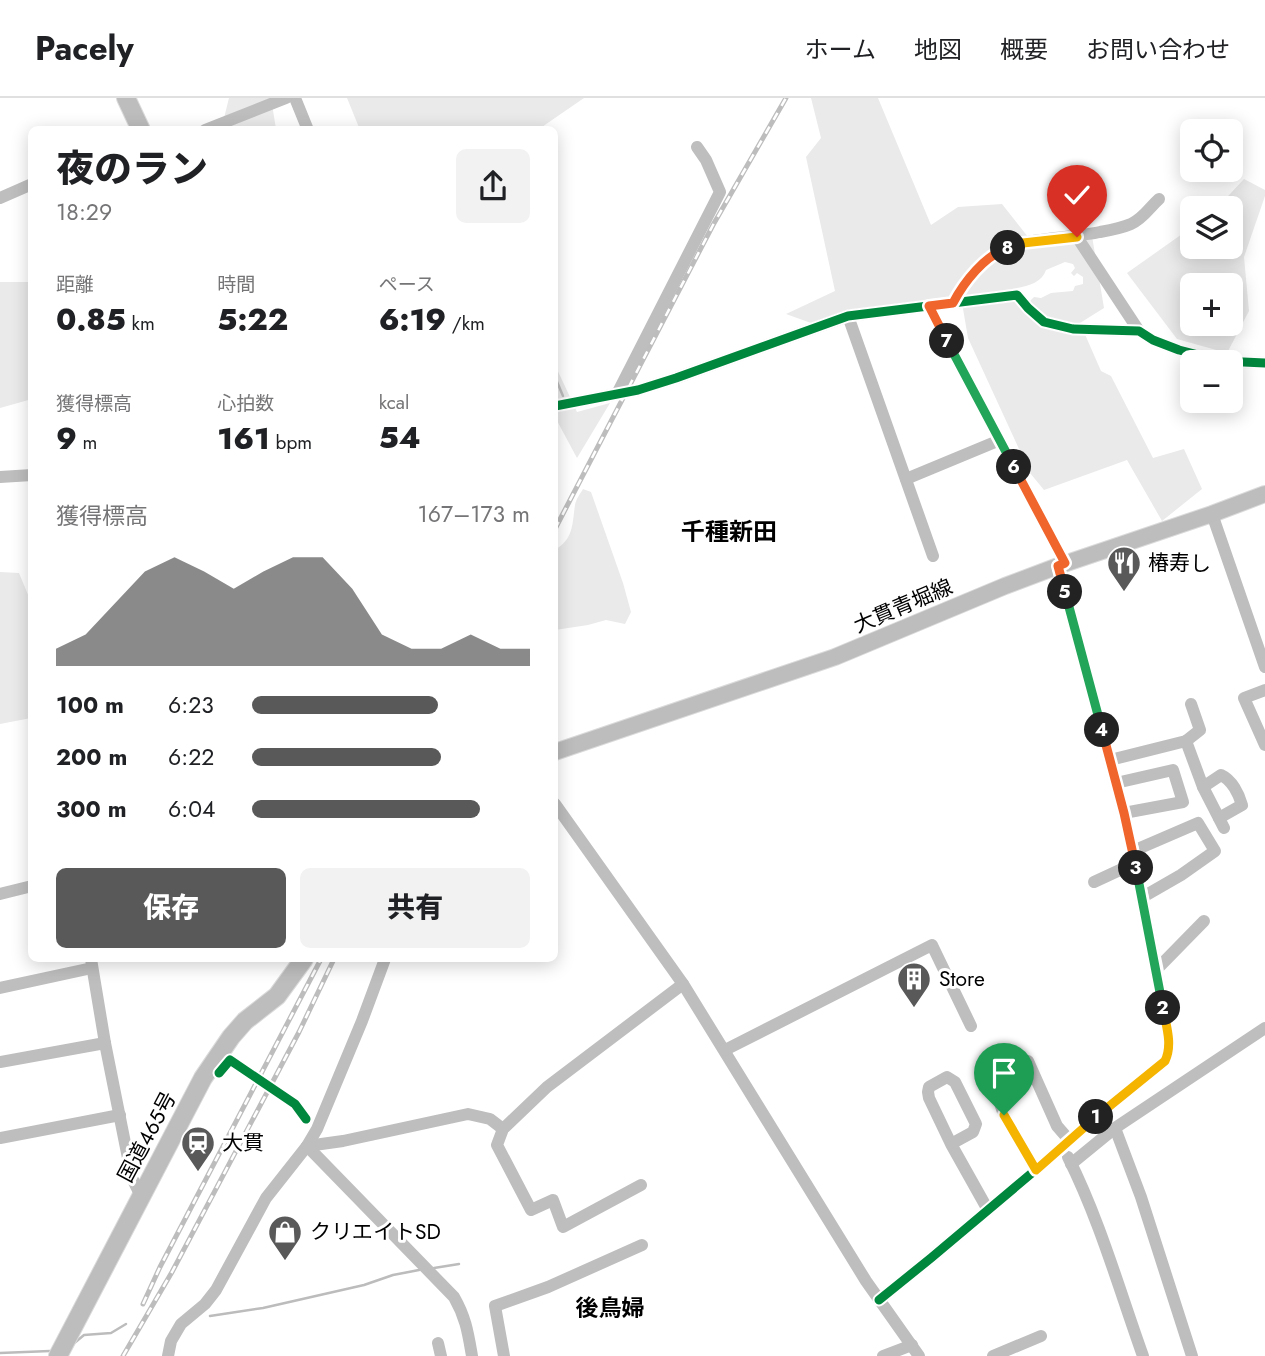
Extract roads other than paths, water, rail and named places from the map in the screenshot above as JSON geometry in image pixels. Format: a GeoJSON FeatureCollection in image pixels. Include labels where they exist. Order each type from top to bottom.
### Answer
{"type":"FeatureCollection","features":[{"type":"Feature","properties":{"kind":"highway"},"geometry":{"type":"LineString","coordinates":[[126,98],[139,126]]}},
{"type":"Feature","properties":{"kind":"highway","name":"国道465号"},"geometry":{"type":"LineString","coordinates":[[58,1356],[203,1078],[245,1021],[277,996],[302,962]]}},
{"type":"Feature","properties":{"kind":"main road","name":"大貫青堀線"},"geometry":{"type":"LineString","coordinates":[[558,751],[835,657],[1061,564],[1265,494]]}},
{"type":"Feature","properties":{"kind":"street"},"geometry":{"type":"LineString","coordinates":[[215,126],[286,98]]}},
{"type":"Feature","properties":{"kind":"street"},"geometry":{"type":"LineString","coordinates":[[295,98],[306,126]]}},
{"type":"Feature","properties":{"kind":"street"},"geometry":{"type":"LineString","coordinates":[[617,394],[720,192],[697,147]]}},
{"type":"Feature","properties":{"kind":"street"},"geometry":{"type":"LineString","coordinates":[[0,198],[28,186]]}},
{"type":"Feature","properties":{"kind":"street"},"geometry":{"type":"LineString","coordinates":[[953,303],[983,263],[1000,250],[1023,243],[1113,230],[1135,222],[1159,199]]}},
{"type":"Feature","properties":{"kind":"street"},"geometry":{"type":"LineString","coordinates":[[1077,237],[1139,331],[1153,340],[1179,350],[1222,361],[1265,362]]}},
{"type":"Feature","properties":{"kind":"street"},"geometry":{"type":"LineString","coordinates":[[558,405],[638,390],[848,316],[1017,295],[1044,322],[1073,329],[1139,331]]}},
{"type":"Feature","properties":{"kind":"street"},"geometry":{"type":"LineString","coordinates":[[879,1300],[1165,1061],[1169,1043],[1134,857],[1061,564],[1000,440],[929,306]]}},
{"type":"Feature","properties":{"kind":"street"},"geometry":{"type":"LineString","coordinates":[[848,316],[933,556]]}},
{"type":"Feature","properties":{"kind":"street"},"geometry":{"type":"LineString","coordinates":[[906,479],[1000,440]]}},
{"type":"Feature","properties":{"kind":"street"},"geometry":{"type":"LineString","coordinates":[[0,477],[28,475]]}},
{"type":"Feature","properties":{"kind":"street"},"geometry":{"type":"LineString","coordinates":[[1212,514],[1265,667]]}},
{"type":"Feature","properties":{"kind":"street"},"geometry":{"type":"LineString","coordinates":[[1265,690],[1244,698],[1265,745]]}},
{"type":"Feature","properties":{"kind":"street"},"geometry":{"type":"LineString","coordinates":[[1110,760],[1186,741],[1200,730],[1191,704]]}},
{"type":"Feature","properties":{"kind":"street"},"geometry":{"type":"LineString","coordinates":[[1186,741],[1203,787],[1222,823],[1242,805],[1240,797],[1227,778],[1221,775],[1203,787]]}},
{"type":"Feature","properties":{"kind":"street"},"geometry":{"type":"LineString","coordinates":[[1116,783],[1173,770],[1183,802],[1124,813]]}},
{"type":"Feature","properties":{"kind":"street"},"geometry":{"type":"LineString","coordinates":[[558,808],[683,984],[866,1281],[916,1351],[883,1356]]}},
{"type":"Feature","properties":{"kind":"street"},"geometry":{"type":"LineString","coordinates":[[1094,882],[1198,823],[1215,851],[1141,898]]}},
{"type":"Feature","properties":{"kind":"street"},"geometry":{"type":"LineString","coordinates":[[0,894],[28,887]]}},
{"type":"Feature","properties":{"kind":"street"},"geometry":{"type":"LineString","coordinates":[[1157,970],[1204,921]]}},
{"type":"Feature","properties":{"kind":"street"},"geometry":{"type":"LineString","coordinates":[[725,1050],[932,945],[971,1026]]}},
{"type":"Feature","properties":{"kind":"street"},"geometry":{"type":"LineString","coordinates":[[168,1356],[171,1341],[181,1324],[205,1304],[216,1290],[266,1198],[317,1129],[383,962]]}},
{"type":"Feature","properties":{"kind":"street"},"geometry":{"type":"LineString","coordinates":[[0,988],[92,963],[132,1178],[141,1196]]}},
{"type":"Feature","properties":{"kind":"street"},"geometry":{"type":"LineString","coordinates":[[641,1185],[563,1227],[553,1199],[531,1210],[497,1145],[503,1129],[547,1087],[683,984]]}},
{"type":"Feature","properties":{"kind":"street"},"geometry":{"type":"LineString","coordinates":[[1071,1164],[1115,1128],[1265,1028]]}},
{"type":"Feature","properties":{"kind":"street"},"geometry":{"type":"LineString","coordinates":[[0,1062],[105,1042]]}},
{"type":"Feature","properties":{"kind":"street"},"geometry":{"type":"LineString","coordinates":[[1028,1062],[1066,1144],[1071,1164],[1098,1224],[1143,1356]]}},
{"type":"Feature","properties":{"kind":"street"},"geometry":{"type":"LineString","coordinates":[[990,1073],[1004,1115],[1036,1170]]}},
{"type":"Feature","properties":{"kind":"street"},"geometry":{"type":"LineString","coordinates":[[951,1144],[973,1132],[976,1125],[955,1082],[947,1077],[929,1087],[929,1098],[951,1144],[988,1210]]}},
{"type":"Feature","properties":{"kind":"street"},"geometry":{"type":"LineString","coordinates":[[307,1146],[343,1141],[468,1114],[490,1119],[503,1129]]}},
{"type":"Feature","properties":{"kind":"street"},"geometry":{"type":"LineString","coordinates":[[0,1138],[120,1115]]}},
{"type":"Feature","properties":{"kind":"street"},"geometry":{"type":"LineString","coordinates":[[1115,1128],[1141,1197],[1192,1356]]}},
{"type":"Feature","properties":{"kind":"street"},"geometry":{"type":"LineString","coordinates":[[307,1146],[454,1297],[467,1325],[472,1356]]}},
{"type":"Feature","properties":{"kind":"street"},"geometry":{"type":"LineString","coordinates":[[504,1356],[495,1306],[548,1287],[642,1245]]}},
{"type":"Feature","properties":{"kind":"street"},"geometry":{"type":"LineString","coordinates":[[993,1356],[1041,1336]]}},
{"type":"Feature","properties":{"kind":"street"},"geometry":{"type":"LineString","coordinates":[[438,1343],[441,1356]]}},
{"type":"Feature","properties":{"kind":"waterway"},"geometry":{"type":"LineString","coordinates":[[558,384],[563,396]]}},
{"type":"Feature","properties":{"kind":"waterway"},"geometry":{"type":"LineString","coordinates":[[434,1268],[459,1264]]}},
{"type":"Feature","properties":{"kind":"waterway"},"geometry":{"type":"LineString","coordinates":[[210,1316],[263,1308],[419,1270]]}},
{"type":"Feature","properties":{"kind":"waterway"},"geometry":{"type":"LineString","coordinates":[[72,1345],[84,1335],[111,1333],[126,1324]]}},
{"type":"Feature","properties":{"kind":"waterway"},"geometry":{"type":"LineString","coordinates":[[0,1353],[50,1351]]}},
{"type":"Feature","properties":{"kind":"railway"},"geometry":{"type":"LineString","coordinates":[[558,523],[713,225],[786,98]]}},
{"type":"Feature","properties":{"kind":"railway"},"geometry":{"type":"LineString","coordinates":[[143,1304],[319,962]]}},
{"type":"Feature","properties":{"kind":"railway"},"geometry":{"type":"LineString","coordinates":[[123,1356],[172,1272],[299,1032],[333,962]]}},
{"type":"Feature","properties":{"kind":"place","name":"椿寿し"},"geometry":{"type":"Point","coordinates":[1124,593]}},
{"type":"Feature","properties":{"kind":"place","name":"Store"},"geometry":{"type":"Point","coordinates":[914,1009]}},
{"type":"Feature","properties":{"kind":"place","name":"大貫"},"geometry":{"type":"Point","coordinates":[198,1173]}},
{"type":"Feature","properties":{"kind":"place","name":"クリエイトSD"},"geometry":{"type":"Point","coordinates":[285,1262]}},
{"type":"Feature","properties":{"kind":"district","name":"千種新田"},"geometry":{"type":"Point","coordinates":[729,531]}},
{"type":"Feature","properties":{"kind":"district","name":"後鳥婦"},"geometry":{"type":"Point","coordinates":[610,1308]}}]}
